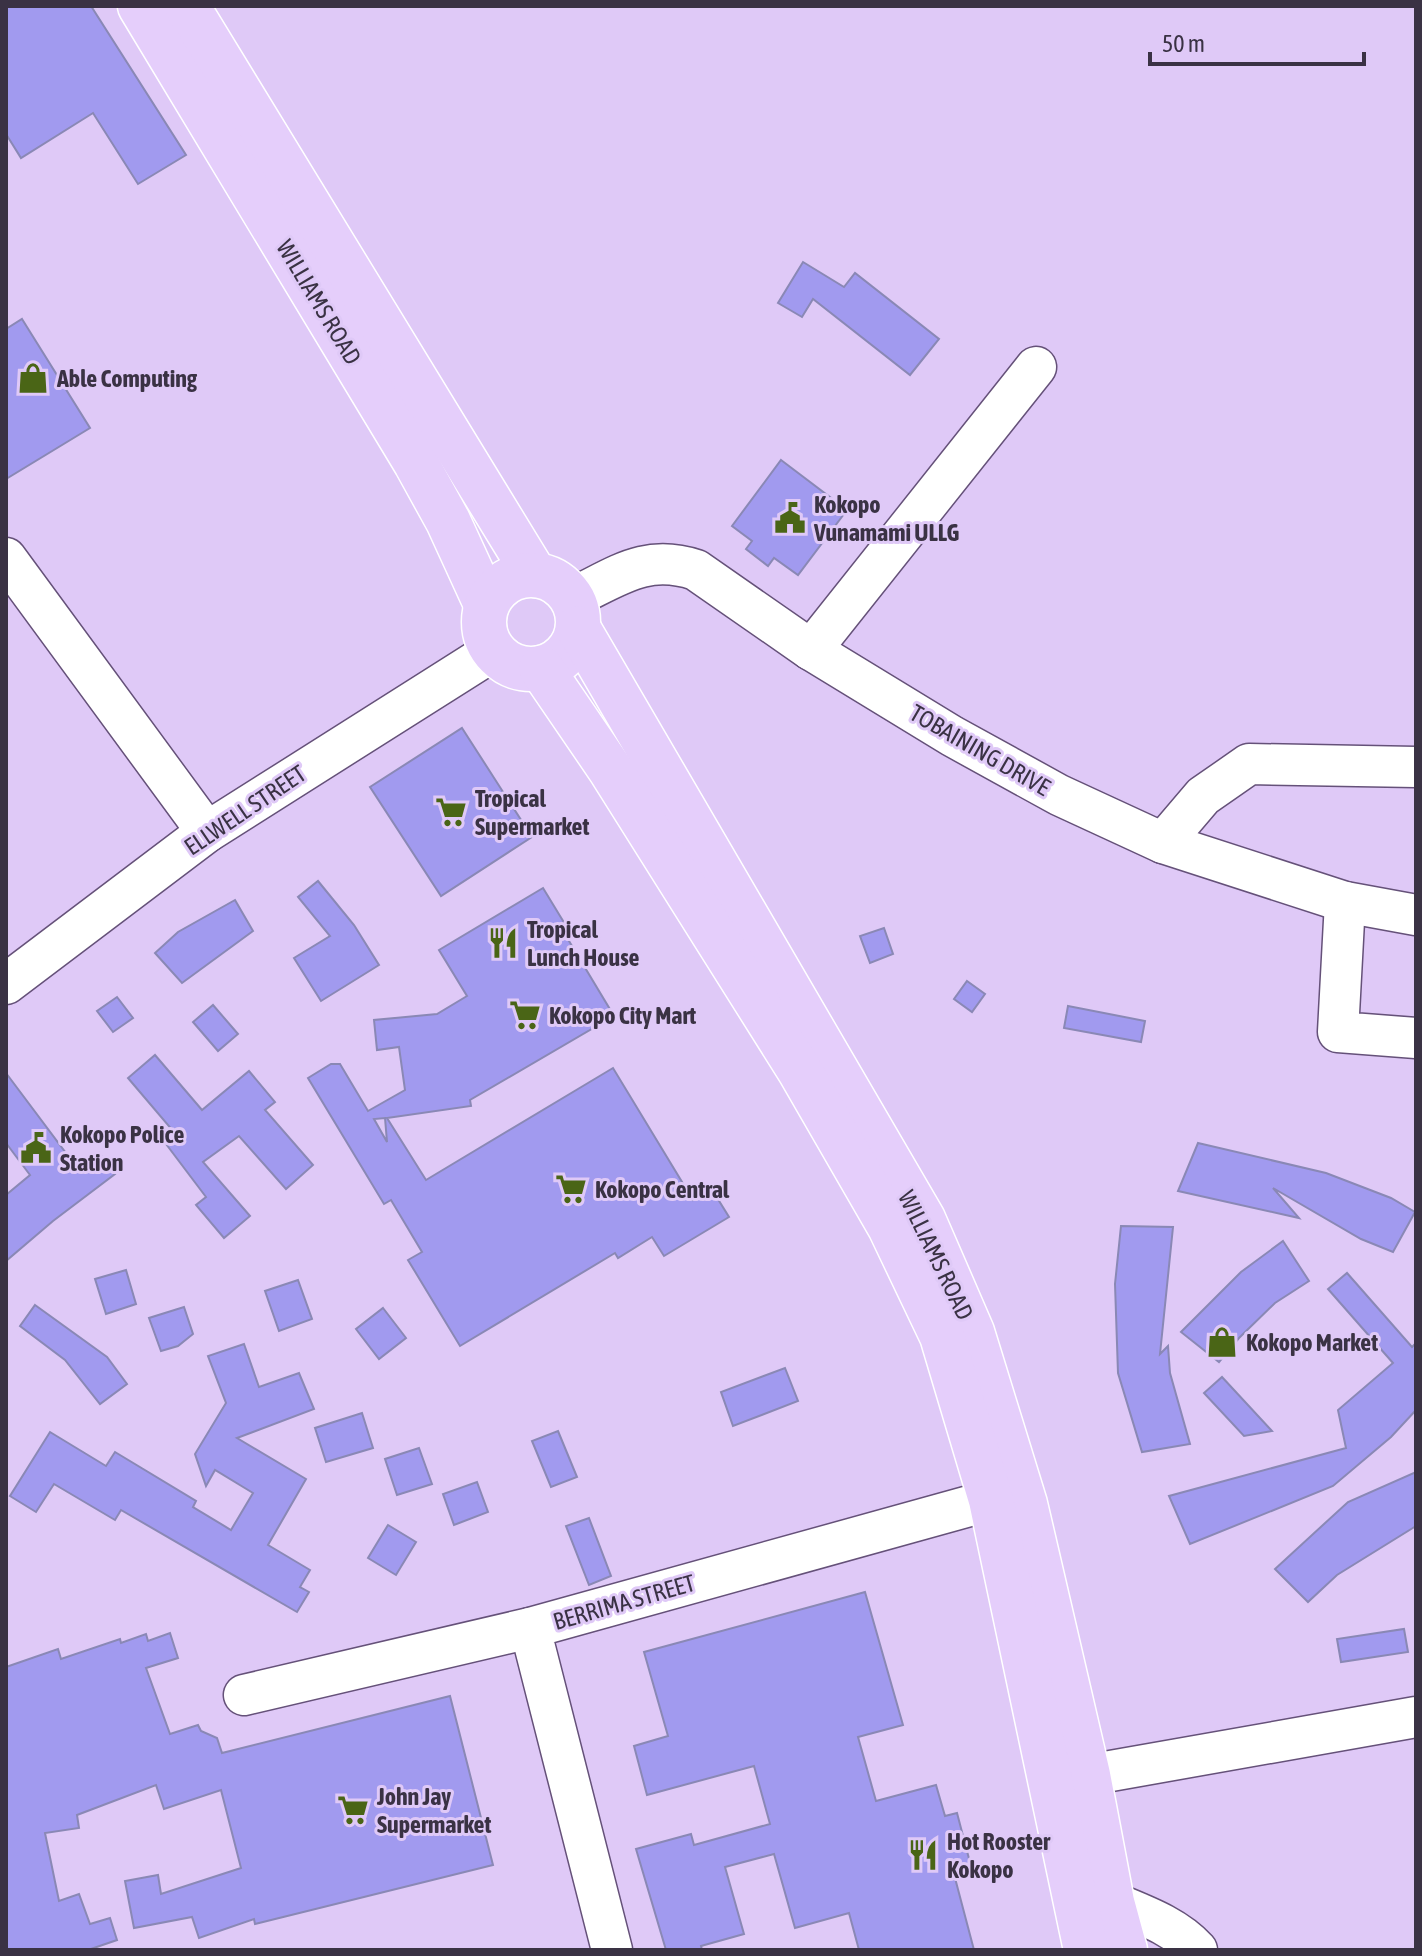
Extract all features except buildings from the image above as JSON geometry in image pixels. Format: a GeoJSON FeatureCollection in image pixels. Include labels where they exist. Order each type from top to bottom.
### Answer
{"type":"FeatureCollection","features":[{"type":"Feature","properties":{"kind":"main road","name":"WILLIAMS ROAD"},"geometry":{"type":"LineString","coordinates":[[140,6],[448,521],[486,604],[483,620],[485,636],[493,651]]}},
{"type":"Feature","properties":{"kind":"main road","name":"WILLIAMS ROAD"},"geometry":{"type":"LineString","coordinates":[[187,6],[535,575],[550,578],[563,587],[575,613],[923,1219],[972,1332],[1025,1504],[1125,1950]]}},
{"type":"Feature","properties":{"kind":"main road"},"geometry":{"type":"LineString","coordinates":[[486,604],[498,587],[516,576],[535,575]]}},
{"type":"Feature","properties":{"kind":"main road"},"geometry":{"type":"LineString","coordinates":[[493,651],[514,666],[541,668],[559,661],[572,646],[575,613]]}},
{"type":"Feature","properties":{"kind":"main road","name":"WILLIAMS ROAD"},"geometry":{"type":"LineString","coordinates":[[541,668],[610,769],[800,1071],[869,1189],[942,1336],[991,1500],[1086,1950]]}},
{"type":"Feature","properties":{"kind":"street"},"geometry":{"type":"LineString","coordinates":[[811,650],[1036,367]]}},
{"type":"Feature","properties":{"kind":"street"},"geometry":{"type":"LineString","coordinates":[[6,558],[207,832]]}},
{"type":"Feature","properties":{"kind":"street","name":"TOBAINING DRIVE"},"geometry":{"type":"LineString","coordinates":[[575,613],[642,565],[659,562],[696,570],[811,650],[952,736],[1059,795],[1163,843],[1345,902],[1416,915]]}},
{"type":"Feature","properties":{"kind":"street","name":"ELLWELL STREET"},"geometry":{"type":"LineString","coordinates":[[6,984],[207,832],[493,651]]}},
{"type":"Feature","properties":{"kind":"street"},"geometry":{"type":"LineString","coordinates":[[1163,843],[1203,796],[1249,764],[1416,767]]}},
{"type":"Feature","properties":{"kind":"street"},"geometry":{"type":"LineString","coordinates":[[1345,902],[1338,1032],[1416,1038]]}},
{"type":"Feature","properties":{"kind":"street","name":"BERRIMA STREET"},"geometry":{"type":"LineString","coordinates":[[612,1950],[530,1628],[991,1500]]}},
{"type":"Feature","properties":{"kind":"street"},"geometry":{"type":"LineString","coordinates":[[244,1695],[530,1628]]}},
{"type":"Feature","properties":{"kind":"street"},"geometry":{"type":"LineString","coordinates":[[1088,1775],[1416,1717]]}},
{"type":"Feature","properties":{"kind":"street"},"geometry":{"type":"LineString","coordinates":[[1112,1902],[1156,1920],[1186,1938],[1197,1950]]}},
{"type":"Feature","properties":{"kind":"place","name":"Able Computing"},"geometry":{"type":"Point","coordinates":[33,378]}},
{"type":"Feature","properties":{"kind":"place","name":"Kokopo Vunamami ULLG"},"geometry":{"type":"Point","coordinates":[790,518]}},
{"type":"Feature","properties":{"kind":"place","name":"Tropical Supermarket"},"geometry":{"type":"Point","coordinates":[451,812]}},
{"type":"Feature","properties":{"kind":"place","name":"Tropical Lunch House"},"geometry":{"type":"Point","coordinates":[503,943]}},
{"type":"Feature","properties":{"kind":"place","name":"Kokopo City Mart"},"geometry":{"type":"Point","coordinates":[525,1015]}},
{"type":"Feature","properties":{"kind":"place","name":"Kokopo Police Station"},"geometry":{"type":"Point","coordinates":[36,1148]}},
{"type":"Feature","properties":{"kind":"place","name":"Kokopo Central"},"geometry":{"type":"Point","coordinates":[571,1189]}},
{"type":"Feature","properties":{"kind":"place","name":"Kokopo Market"},"geometry":{"type":"Point","coordinates":[1222,1342]}},
{"type":"Feature","properties":{"kind":"place","name":"John Jay Supermarket"},"geometry":{"type":"Point","coordinates":[353,1810]}},
{"type":"Feature","properties":{"kind":"place","name":"Hot Rooster Kokopo"},"geometry":{"type":"Point","coordinates":[923,1855]}}]}
